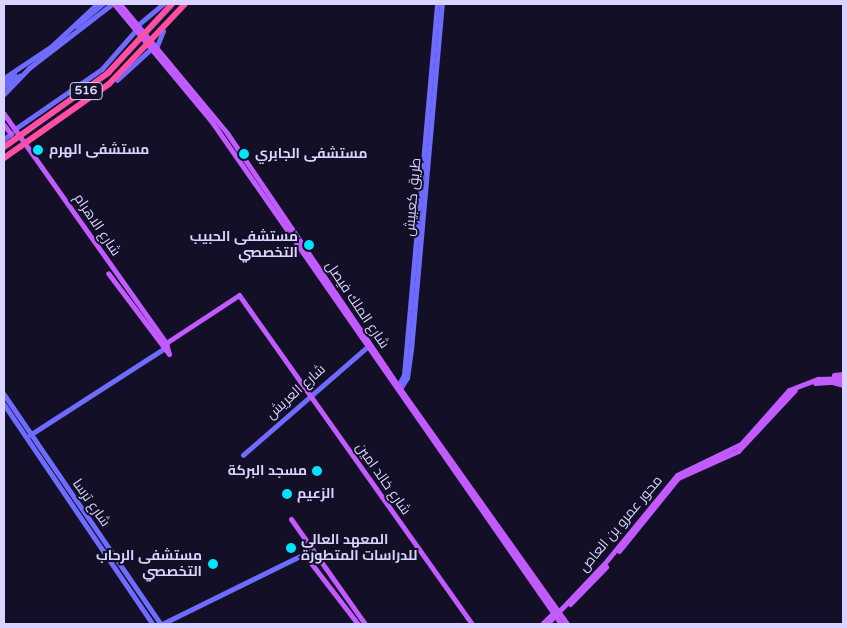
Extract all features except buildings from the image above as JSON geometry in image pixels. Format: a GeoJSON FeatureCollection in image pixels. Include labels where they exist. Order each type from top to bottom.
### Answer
{"type":"FeatureCollection","features":[{"type":"Feature","properties":{"kind":"highway","name":"516"},"geometry":{"type":"LineString","coordinates":[[4,147],[108,73],[172,4]]}},
{"type":"Feature","properties":{"kind":"highway","name":"516"},"geometry":{"type":"LineString","coordinates":[[4,158],[109,84],[186,4]]}},
{"type":"Feature","properties":{"kind":"main road"},"geometry":{"type":"LineString","coordinates":[[54,47],[97,4]]}},
{"type":"Feature","properties":{"kind":"main road"},"geometry":{"type":"LineString","coordinates":[[4,83],[54,47],[108,4]]}},
{"type":"Feature","properties":{"kind":"main road","name":"شارع الملك فيصل"},"geometry":{"type":"LineString","coordinates":[[108,4],[137,27]]}},
{"type":"Feature","properties":{"kind":"main road","name":"شارع الملك فيصل"},"geometry":{"type":"LineString","coordinates":[[120,4],[233,146],[537,587],[560,624]]}},
{"type":"Feature","properties":{"kind":"main road"},"geometry":{"type":"LineString","coordinates":[[17,132],[102,69],[134,38],[137,27],[163,4]]}},
{"type":"Feature","properties":{"kind":"main road"},"geometry":{"type":"LineString","coordinates":[[27,144],[107,88],[153,45],[186,4]]}},
{"type":"Feature","properties":{"kind":"main road","name":"طريق كعبيش"},"geometry":{"type":"LineString","coordinates":[[399,388],[407,378],[438,4]]}},
{"type":"Feature","properties":{"kind":"main road","name":"طريق كعبيش"},"geometry":{"type":"LineString","coordinates":[[409,349],[442,4]]}},
{"type":"Feature","properties":{"kind":"main road"},"geometry":{"type":"LineString","coordinates":[[4,78],[28,66]]}},
{"type":"Feature","properties":{"kind":"main road"},"geometry":{"type":"LineString","coordinates":[[4,87],[28,66]]}},
{"type":"Feature","properties":{"kind":"main road"},"geometry":{"type":"LineString","coordinates":[[4,94],[28,66]]}},
{"type":"Feature","properties":{"kind":"main road","name":"شارع الاهرام"},"geometry":{"type":"LineString","coordinates":[[4,114],[166,343],[170,349],[166,355],[108,273]]}},
{"type":"Feature","properties":{"kind":"main road"},"geometry":{"type":"LineString","coordinates":[[4,124],[11,134],[4,139]]}},
{"type":"Feature","properties":{"kind":"main road","name":"شارع الملك فيصل"},"geometry":{"type":"LineString","coordinates":[[299,243],[366,348],[537,587],[567,624]]}},
{"type":"Feature","properties":{"kind":"main road","name":"شارع خالد امين"},"geometry":{"type":"LineString","coordinates":[[166,343],[239,295],[472,624]]}},
{"type":"Feature","properties":{"kind":"main road"},"geometry":{"type":"LineString","coordinates":[[141,321],[147,316]]}},
{"type":"Feature","properties":{"kind":"main road","name":"شارع العريش"},"geometry":{"type":"LineString","coordinates":[[243,455],[366,348]]}},
{"type":"Feature","properties":{"kind":"main road"},"geometry":{"type":"LineString","coordinates":[[30,435],[162,350]]}},
{"type":"Feature","properties":{"kind":"main road"},"geometry":{"type":"LineString","coordinates":[[829,379],[843,374]]}},
{"type":"Feature","properties":{"kind":"main road","name":"محور عمرو بن العاص"},"geometry":{"type":"LineString","coordinates":[[549,624],[677,475],[741,444],[790,390],[829,379],[843,381]]}},
{"type":"Feature","properties":{"kind":"main road","name":"شارع ترسا"},"geometry":{"type":"LineString","coordinates":[[4,394],[30,435],[161,624]]}},
{"type":"Feature","properties":{"kind":"main road","name":"شارع ترسا"},"geometry":{"type":"LineString","coordinates":[[4,404],[153,624]]}},
{"type":"Feature","properties":{"kind":"main road"},"geometry":{"type":"LineString","coordinates":[[52,476],[54,469]]}},
{"type":"Feature","properties":{"kind":"main road"},"geometry":{"type":"LineString","coordinates":[[61,488],[59,482],[63,482]]}},
{"type":"Feature","properties":{"kind":"main road"},"geometry":{"type":"LineString","coordinates":[[291,519],[365,624]]}},
{"type":"Feature","properties":{"kind":"main road"},"geometry":{"type":"LineString","coordinates":[[161,624],[304,554],[358,624]]}},
{"type":"Feature","properties":{"kind":"main road"},"geometry":{"type":"LineString","coordinates":[[328,584],[334,580]]}},
{"type":"Feature","properties":{"kind":"main road"},"geometry":{"type":"LineString","coordinates":[[334,591],[339,588]]}},
{"type":"Feature","properties":{"kind":"main road"},"geometry":{"type":"LineString","coordinates":[[542,624],[553,613]]}},
{"type":"Feature","properties":{"kind":"main road"},"geometry":{"type":"LineString","coordinates":[[542,624],[549,624]]}},
{"type":"Feature","properties":{"kind":"water"},"geometry":{"type":"Polygon","coordinates":[[[173,4],[178,4],[112,74],[4,152],[4,146],[100,79],[173,4]]]}},
{"type":"Feature","properties":{"kind":"place","name":"مستشفى الهرم"},"geometry":{"type":"Point","coordinates":[38,150]}},
{"type":"Feature","properties":{"kind":"place","name":"مستشفى الجابري"},"geometry":{"type":"Point","coordinates":[244,154]}},
{"type":"Feature","properties":{"kind":"place","name":"مستشفى الحبيب التخصصي"},"geometry":{"type":"Point","coordinates":[309,245]}},
{"type":"Feature","properties":{"kind":"place","name":"مسجد البركة"},"geometry":{"type":"Point","coordinates":[317,471]}},
{"type":"Feature","properties":{"kind":"place","name":"الزعيم"},"geometry":{"type":"Point","coordinates":[287,494]}},
{"type":"Feature","properties":{"kind":"place","name":"المعهد العالي للدراسات المتطورة"},"geometry":{"type":"Point","coordinates":[291,548]}},
{"type":"Feature","properties":{"kind":"place","name":"مستشفى الرحاب التخصصي"},"geometry":{"type":"Point","coordinates":[213,564]}}]}
